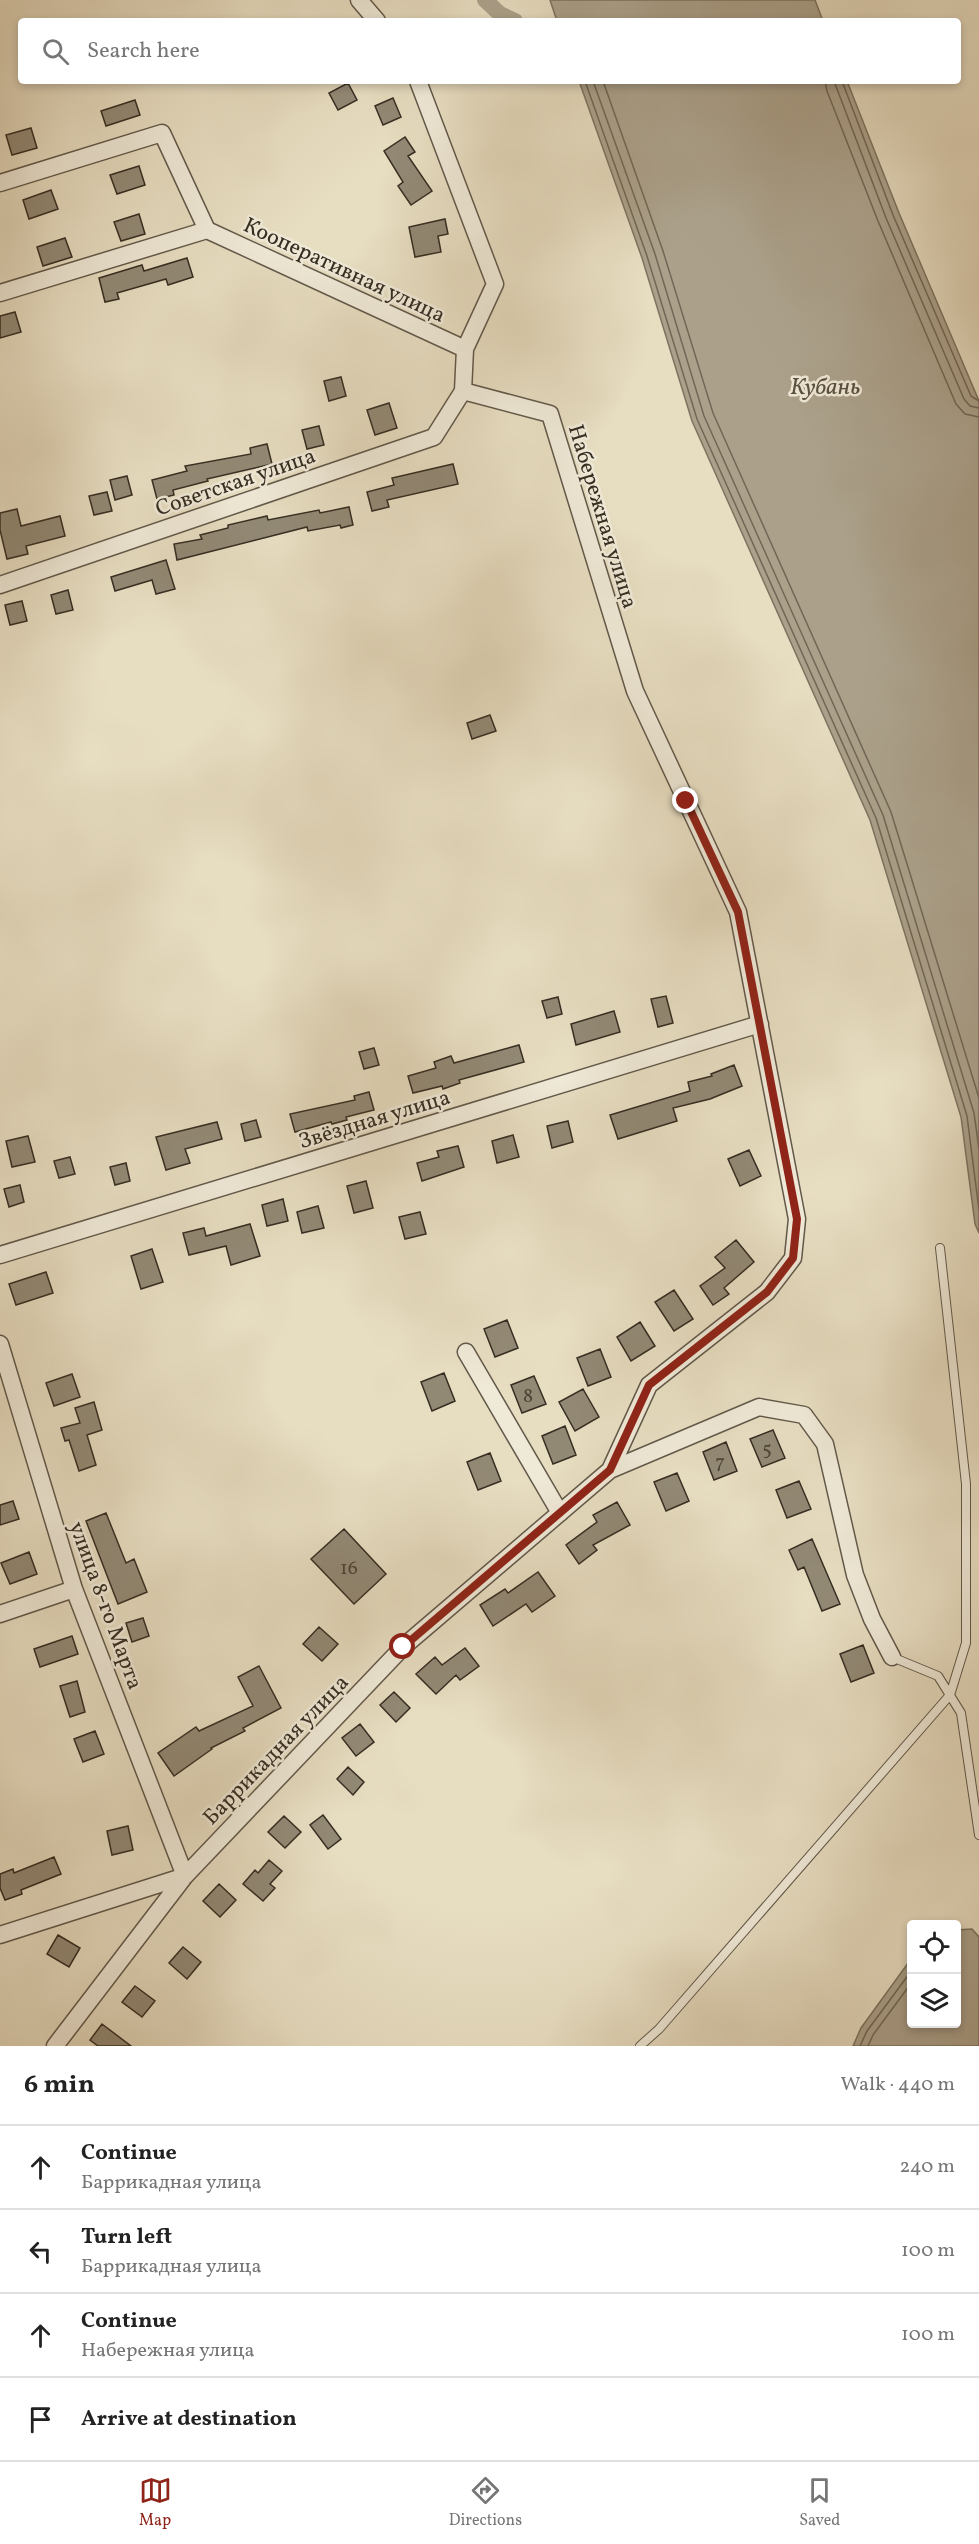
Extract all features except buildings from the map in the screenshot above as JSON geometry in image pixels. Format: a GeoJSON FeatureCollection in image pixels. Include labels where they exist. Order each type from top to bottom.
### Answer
{"type":"FeatureCollection","features":[{"type":"Feature","properties":{"kind":"street"},"geometry":{"type":"LineString","coordinates":[[359,0],[374,18]]}},
{"type":"Feature","properties":{"kind":"street"},"geometry":{"type":"LineString","coordinates":[[419,84],[495,284],[465,349],[463,391]]}},
{"type":"Feature","properties":{"kind":"street","name":"Кооперативная улица"},"geometry":{"type":"LineString","coordinates":[[0,183],[162,133],[207,230],[465,349]]}},
{"type":"Feature","properties":{"kind":"street","name":"Кооперативная улица"},"geometry":{"type":"LineString","coordinates":[[0,293],[207,230]]}},
{"type":"Feature","properties":{"kind":"street","name":"Советская улица"},"geometry":{"type":"LineString","coordinates":[[0,585],[434,437],[463,391]]}},
{"type":"Feature","properties":{"kind":"street","name":"Набережная улица"},"geometry":{"type":"LineString","coordinates":[[463,391],[550,414],[635,691],[738,912],[760,1024]]}},
{"type":"Feature","properties":{"kind":"street","name":"Звёздная улица"},"geometry":{"type":"LineString","coordinates":[[0,1255],[760,1024]]}},
{"type":"Feature","properties":{"kind":"street","name":"Баррикадная улица"},"geometry":{"type":"LineString","coordinates":[[610,1470],[649,1385],[767,1292],[793,1258],[797,1219],[760,1024]]}},
{"type":"Feature","properties":{"kind":"street","name":"улица 8-го Марта"},"geometry":{"type":"LineString","coordinates":[[0,1344],[74,1589],[185,1876]]}},
{"type":"Feature","properties":{"kind":"street"},"geometry":{"type":"LineString","coordinates":[[466,1352],[560,1513]]}},
{"type":"Feature","properties":{"kind":"street","name":"Баррикадная улица"},"geometry":{"type":"LineString","coordinates":[[55,2046],[185,1876],[403,1647],[610,1470],[759,1407],[804,1415],[825,1444],[855,1575],[872,1620],[892,1657]]}},
{"type":"Feature","properties":{"kind":"street"},"geometry":{"type":"LineString","coordinates":[[0,1614],[74,1589]]}},
{"type":"Feature","properties":{"kind":"street"},"geometry":{"type":"LineString","coordinates":[[0,1935],[185,1876]]}},
{"type":"Feature","properties":{"kind":"lane"},"geometry":{"type":"LineString","coordinates":[[640,2046],[659,2030],[950,1695],[966,1643],[966,1484],[940,1248]]}},
{"type":"Feature","properties":{"kind":"lane"},"geometry":{"type":"LineString","coordinates":[[892,1657],[938,1676],[962,1713],[979,1835]]}},
{"type":"Feature","properties":{"kind":"water"},"geometry":{"type":"Polygon","coordinates":[[[550,0],[815,0],[822,18],[556,18],[550,0]]]}},
{"type":"Feature","properties":{"kind":"water","name":"Кубань"},"geometry":{"type":"Polygon","coordinates":[[[580,84],[848,84],[899,213],[979,401],[979,1233],[975,1224],[961,1117],[870,820],[692,421],[642,258],[580,84]]]}},
{"type":"Feature","properties":{"kind":"water"},"geometry":{"type":"Polygon","coordinates":[[[972,1929],[979,1937],[979,2046],[853,2046],[861,2028],[907,1965],[907,2028],[961,2028],[961,1930],[972,1929]]]}},
{"type":"Feature","properties":{"kind":"waterway"},"geometry":{"type":"LineString","coordinates":[[485,0],[500,14],[509,18]]}},
{"type":"Feature","properties":{"kind":"route"},"geometry":{"type":"LineString","coordinates":[[403,1647],[610,1470],[649,1385],[767,1292],[793,1258],[797,1219],[738,912],[686,801]]}}]}
